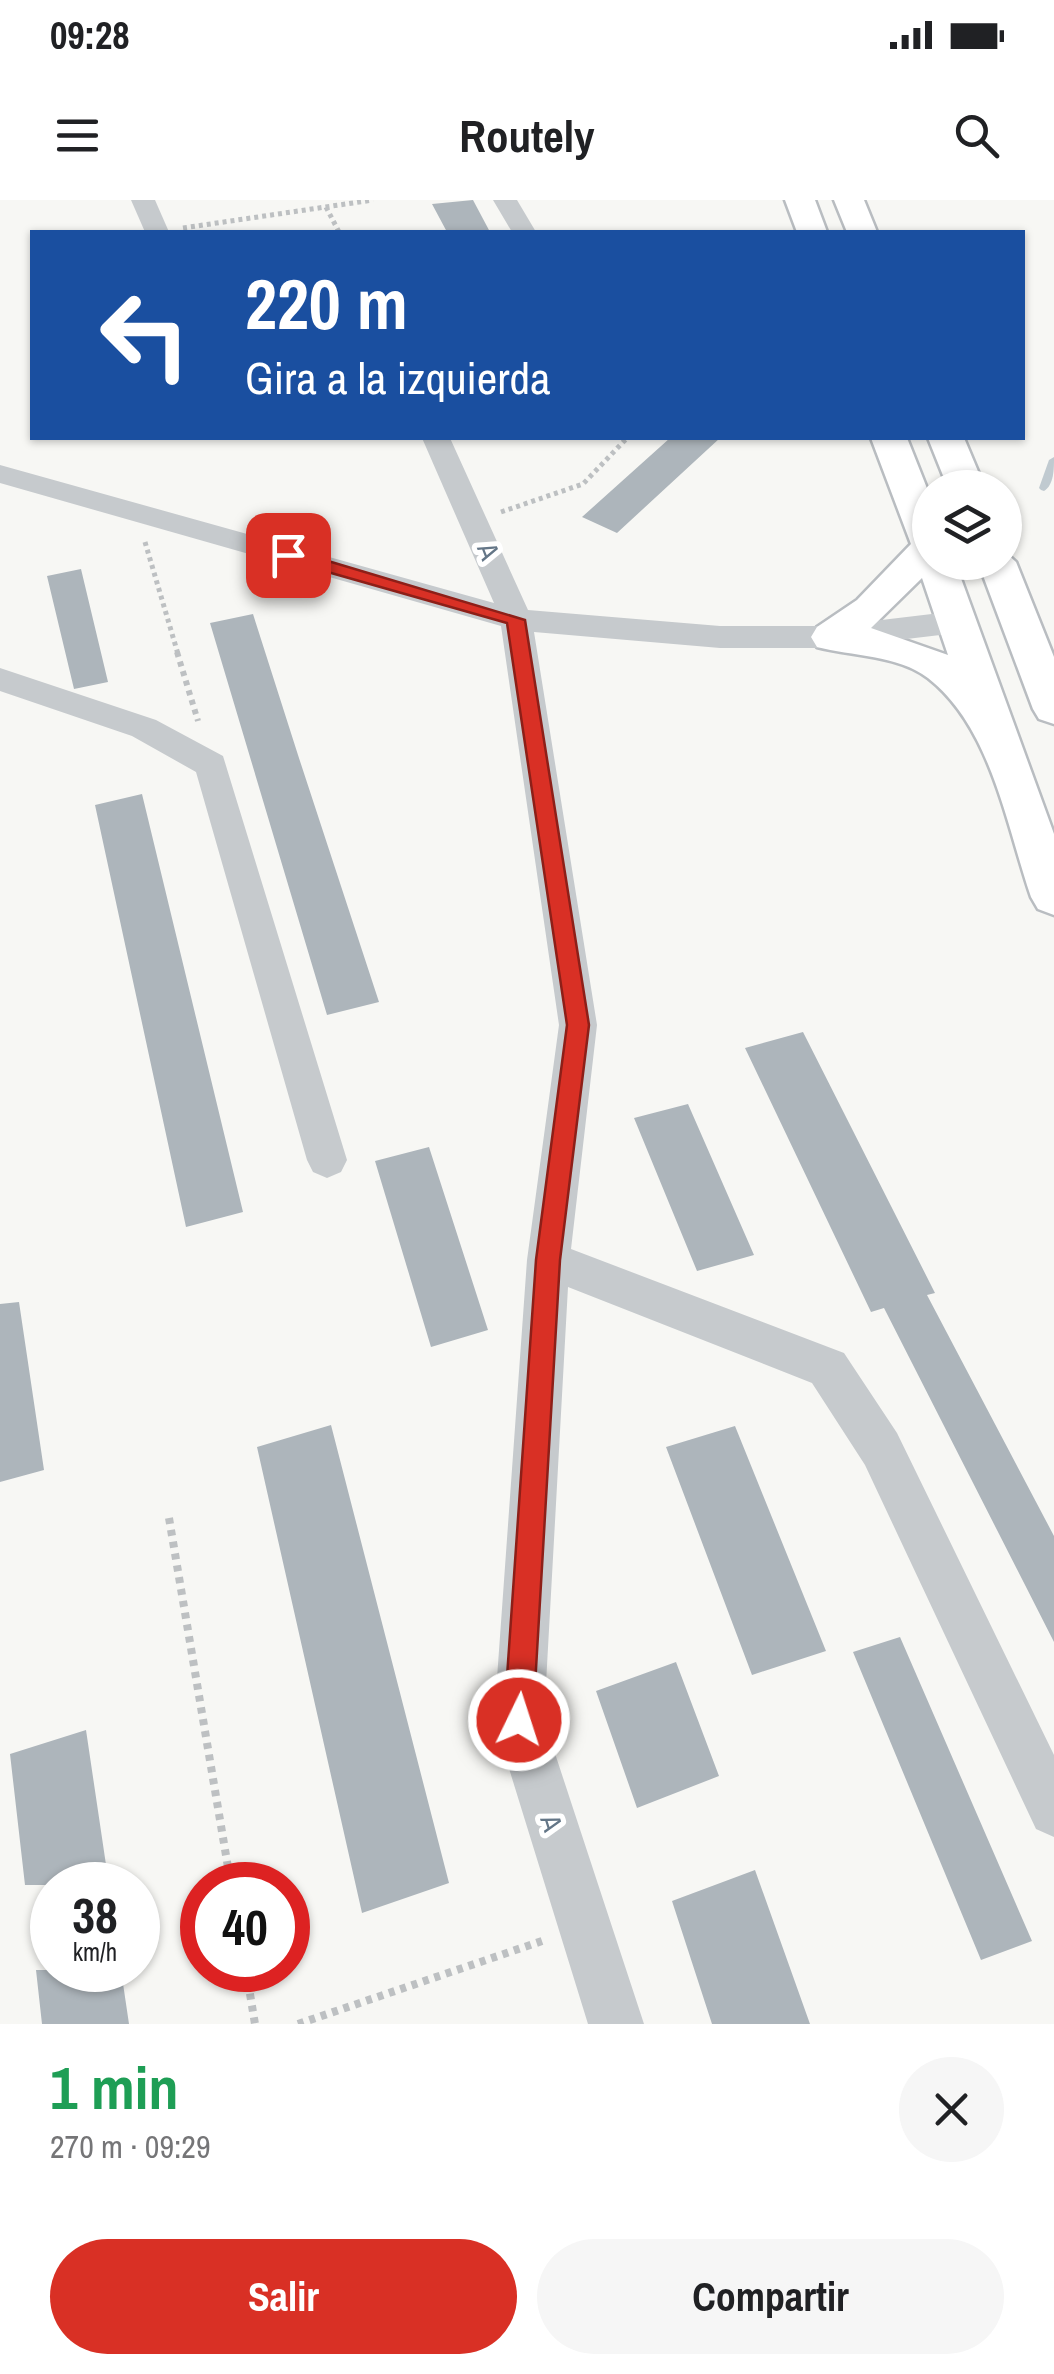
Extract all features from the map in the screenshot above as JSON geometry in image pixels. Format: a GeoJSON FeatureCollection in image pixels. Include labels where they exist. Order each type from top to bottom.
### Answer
{"type":"FeatureCollection","features":[{"type":"Feature","properties":{"kind":"main road"},"geometry":{"type":"LineString","coordinates":[[800,200],[811,230]]}},
{"type":"Feature","properties":{"kind":"main road"},"geometry":{"type":"LineString","coordinates":[[849,200],[861,230]]}},
{"type":"Feature","properties":{"kind":"main road"},"geometry":{"type":"LineString","coordinates":[[890,440],[912,499]]}},
{"type":"Feature","properties":{"kind":"main road"},"geometry":{"type":"LineString","coordinates":[[947,440],[959,470]]}},
{"type":"Feature","properties":{"kind":"main road"},"geometry":{"type":"LineString","coordinates":[[831,636],[872,609],[912,566]]}},
{"type":"Feature","properties":{"kind":"main road"},"geometry":{"type":"LineString","coordinates":[[942,580],[1054,897]]}},
{"type":"Feature","properties":{"kind":"main road"},"geometry":{"type":"LineString","coordinates":[[1013,580],[1036,607],[1054,709]]}},
{"type":"Feature","properties":{"kind":"main road"},"geometry":{"type":"LineString","coordinates":[[956,622],[1036,607]]}},
{"type":"Feature","properties":{"kind":"main road"},"geometry":{"type":"LineString","coordinates":[[831,636],[873,642],[941,667],[995,728]]}},
{"type":"Feature","properties":{"kind":"street"},"geometry":{"type":"LineString","coordinates":[[143,200],[156,230]]}},
{"type":"Feature","properties":{"kind":"street"},"geometry":{"type":"LineString","coordinates":[[504,200],[523,230]]}},
{"type":"Feature","properties":{"kind":"street","name":"A"},"geometry":{"type":"LineString","coordinates":[[438,440],[516,620],[578,1025],[548,1260],[519,1720],[616,2024]]}},
{"type":"Feature","properties":{"kind":"street"},"geometry":{"type":"LineString","coordinates":[[0,474],[516,620],[720,637],[831,636],[956,622]]}},
{"type":"Feature","properties":{"kind":"street"},"geometry":{"type":"LineString","coordinates":[[0,679],[144,728],[211,765],[327,1160]]}},
{"type":"Feature","properties":{"kind":"street"},"geometry":{"type":"LineString","coordinates":[[548,1260],[828,1368],[881,1449],[1054,1811]]}},
{"type":"Feature","properties":{"kind":"path"},"geometry":{"type":"LineString","coordinates":[[171,230],[373,200]]}},
{"type":"Feature","properties":{"kind":"path"},"geometry":{"type":"LineString","coordinates":[[326,207],[338,230]]}},
{"type":"Feature","properties":{"kind":"path"},"geometry":{"type":"LineString","coordinates":[[476,520],[583,484],[625,440]]}},
{"type":"Feature","properties":{"kind":"path"},"geometry":{"type":"LineString","coordinates":[[136,512],[211,765]]}},
{"type":"Feature","properties":{"kind":"path"},"geometry":{"type":"LineString","coordinates":[[169,1518],[227,1862]]}},
{"type":"Feature","properties":{"kind":"path"},"geometry":{"type":"LineString","coordinates":[[298,2024],[586,1926]]}},
{"type":"Feature","properties":{"kind":"path"},"geometry":{"type":"LineString","coordinates":[[250,1992],[255,2024]]}},
{"type":"Feature","properties":{"kind":"building"},"geometry":{"type":"Polygon","coordinates":[[[473,200],[489,230],[446,230],[432,204],[473,200]]]}},
{"type":"Feature","properties":{"kind":"building"},"geometry":{"type":"Polygon","coordinates":[[[668,440],[718,440],[617,533],[582,517],[668,440]]]}},
{"type":"Feature","properties":{"kind":"building"},"geometry":{"type":"Polygon","coordinates":[[[81,569],[108,682],[74,689],[47,576],[81,569]]]}},
{"type":"Feature","properties":{"kind":"building"},"geometry":{"type":"Polygon","coordinates":[[[253,614],[379,1002],[327,1015],[210,623],[253,614]]]}},
{"type":"Feature","properties":{"kind":"building"},"geometry":{"type":"Polygon","coordinates":[[[142,794],[243,1212],[186,1227],[95,805],[142,794]]]}},
{"type":"Feature","properties":{"kind":"building"},"geometry":{"type":"Polygon","coordinates":[[[803,1032],[935,1293],[927,1295],[1054,1536],[1054,1642],[884,1308],[871,1312],[745,1048],[803,1032]]]}},
{"type":"Feature","properties":{"kind":"building"},"geometry":{"type":"Polygon","coordinates":[[[688,1104],[754,1255],[697,1271],[634,1118],[688,1104]]]}},
{"type":"Feature","properties":{"kind":"building"},"geometry":{"type":"Polygon","coordinates":[[[429,1147],[488,1330],[431,1347],[375,1161],[429,1147]]]}},
{"type":"Feature","properties":{"kind":"building"},"geometry":{"type":"Polygon","coordinates":[[[19,1302],[44,1470],[0,1482],[0,1304],[19,1302]]]}},
{"type":"Feature","properties":{"kind":"building"},"geometry":{"type":"Polygon","coordinates":[[[331,1425],[449,1883],[362,1913],[257,1447],[331,1425]]]}},
{"type":"Feature","properties":{"kind":"building"},"geometry":{"type":"Polygon","coordinates":[[[735,1426],[826,1651],[752,1675],[666,1447],[735,1426]]]}},
{"type":"Feature","properties":{"kind":"building"},"geometry":{"type":"Polygon","coordinates":[[[900,1637],[1032,1941],[981,1960],[853,1652],[900,1637]]]}},
{"type":"Feature","properties":{"kind":"building"},"geometry":{"type":"Polygon","coordinates":[[[676,1662],[719,1776],[637,1808],[596,1691],[676,1662]]]}},
{"type":"Feature","properties":{"kind":"building"},"geometry":{"type":"Polygon","coordinates":[[[86,1730],[106,1862],[30,1862],[30,1885],[25,1885],[10,1754],[86,1730]]]}},
{"type":"Feature","properties":{"kind":"building"},"geometry":{"type":"Polygon","coordinates":[[[755,1870],[810,2024],[712,2024],[672,1901],[755,1870]]]}},
{"type":"Feature","properties":{"kind":"building"},"geometry":{"type":"Polygon","coordinates":[[[38,1992],[124,1992],[129,2024],[42,2024],[38,1992]]]}},
{"type":"Feature","properties":{"kind":"waterway"},"geometry":{"type":"LineString","coordinates":[[1044,488],[1054,460]]}},
{"type":"Feature","properties":{"kind":"route"},"geometry":{"type":"LineString","coordinates":[[288,555],[516,620],[578,1025],[548,1260],[519,1720]]}}]}
